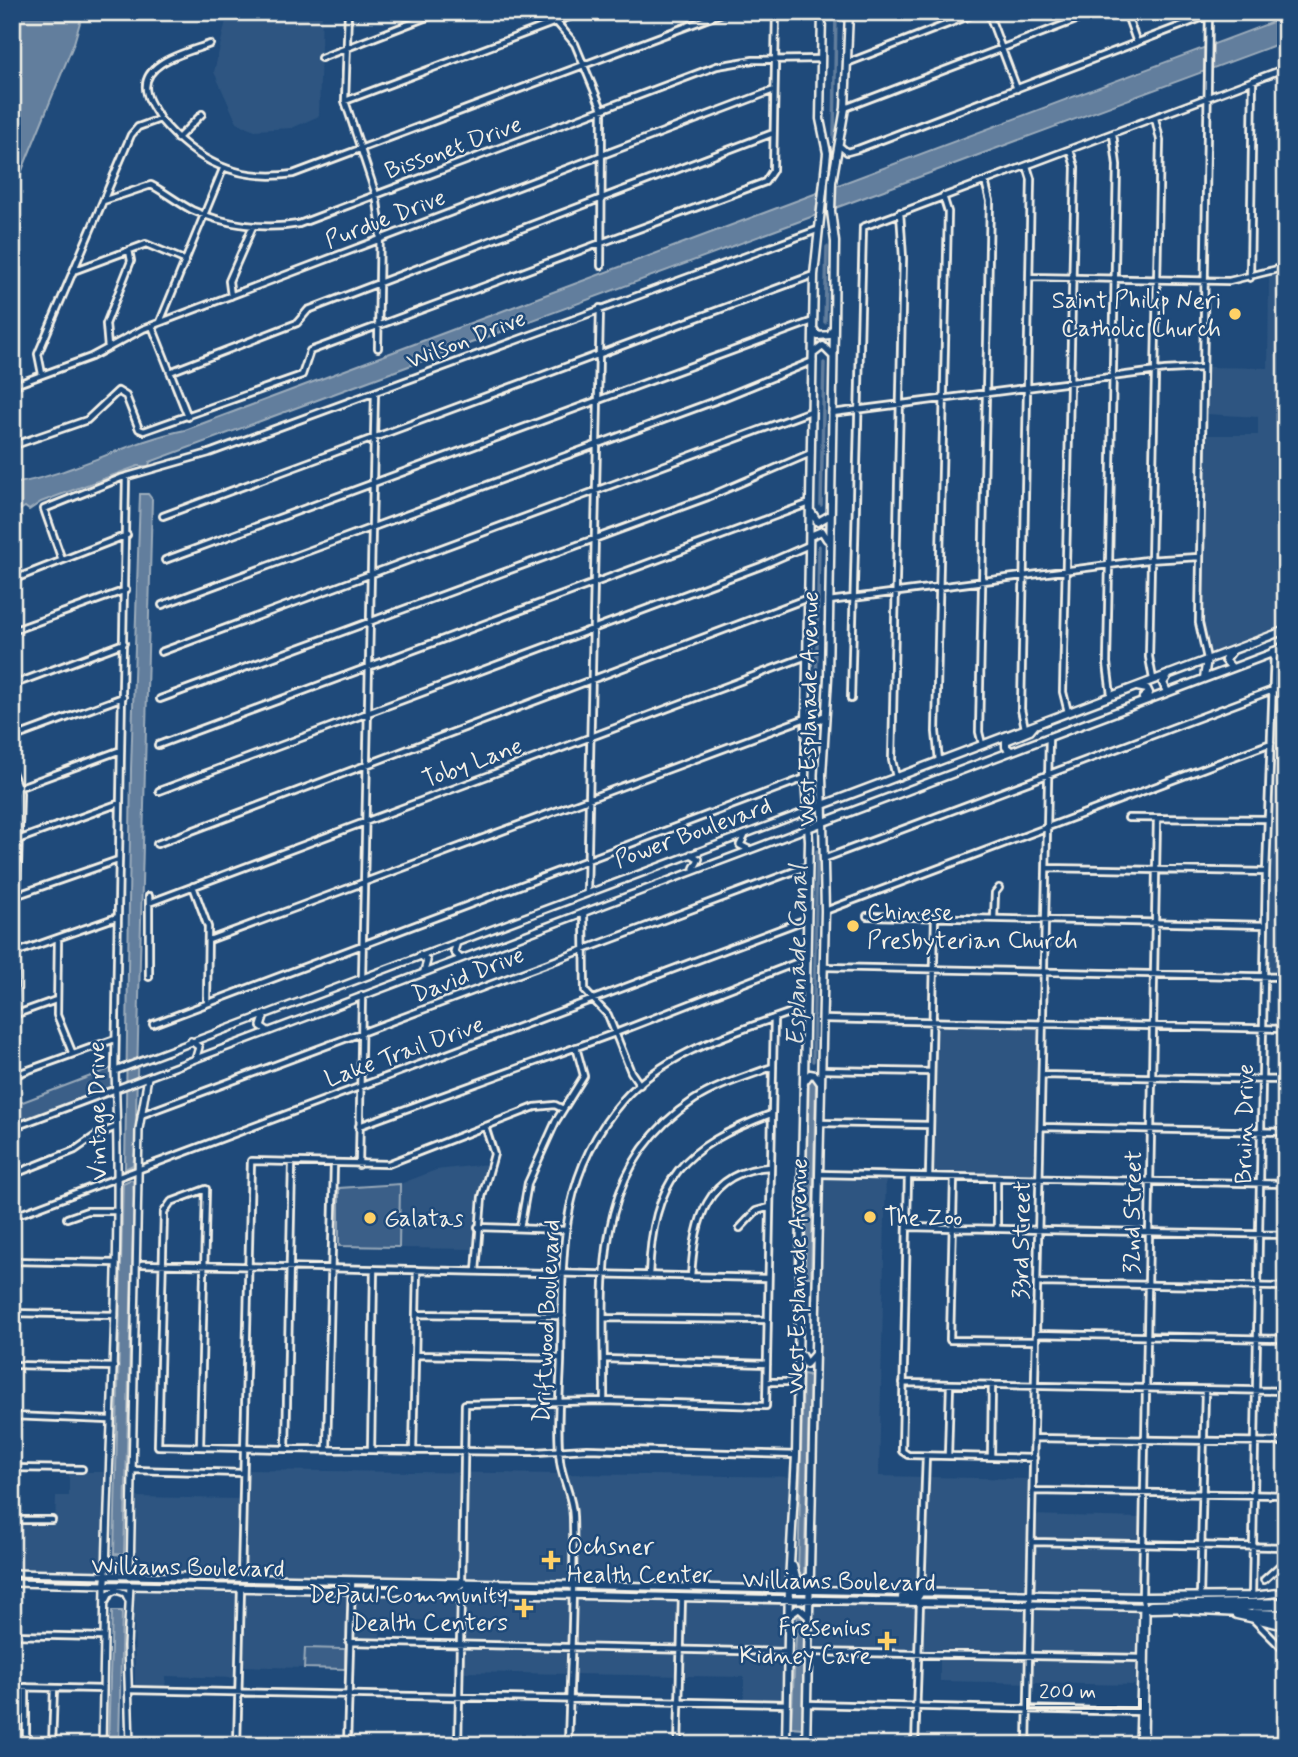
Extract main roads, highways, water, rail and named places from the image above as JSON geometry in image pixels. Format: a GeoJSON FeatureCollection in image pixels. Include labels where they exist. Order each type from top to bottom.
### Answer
{"type":"FeatureCollection","features":[{"type":"Feature","properties":{"kind":"highway"},"geometry":{"type":"LineString","coordinates":[[1274,653],[1286,648]]}},
{"type":"Feature","properties":{"kind":"highway"},"geometry":{"type":"LineString","coordinates":[[1147,1606],[1251,1600],[1286,1604]]}},
{"type":"Feature","properties":{"kind":"highway"},"geometry":{"type":"LineString","coordinates":[[1237,1613],[1286,1624]]}},
{"type":"Feature","properties":{"kind":"main road","name":"West Esplanade Avenue"},"geometry":{"type":"LineString","coordinates":[[804,1745],[822,1070],[826,858],[823,804],[824,716],[834,358],[835,242],[827,153],[820,119],[822,12]]}},
{"type":"Feature","properties":{"kind":"main road","name":"West Esplanade Avenue"},"geometry":{"type":"LineString","coordinates":[[787,1742],[788,1616],[798,1382],[809,841],[805,778],[814,275],[820,215],[841,145],[851,13]]}},
{"type":"Feature","properties":{"kind":"main road"},"geometry":{"type":"LineString","coordinates":[[823,134],[830,145],[841,145]]}},
{"type":"Feature","properties":{"kind":"main road"},"geometry":{"type":"LineString","coordinates":[[813,324],[818,337],[824,338],[830,335],[834,326]]}},
{"type":"Feature","properties":{"kind":"main road"},"geometry":{"type":"LineString","coordinates":[[813,358],[823,346],[834,358]]}},
{"type":"Feature","properties":{"kind":"main road"},"geometry":{"type":"LineString","coordinates":[[810,505],[818,522],[830,515]]}},
{"type":"Feature","properties":{"kind":"main road"},"geometry":{"type":"LineString","coordinates":[[810,541],[822,531],[830,548]]}},
{"type":"Feature","properties":{"kind":"main road","name":"Power Boulevard"},"geometry":{"type":"LineString","coordinates":[[807,811],[1285,631]]}},
{"type":"Feature","properties":{"kind":"main road"},"geometry":{"type":"LineString","coordinates":[[1231,668],[1225,660],[1233,649]]}},
{"type":"Feature","properties":{"kind":"main road","name":"Power Boulevard"},"geometry":{"type":"LineString","coordinates":[[808,828],[1274,653]]}},
{"type":"Feature","properties":{"kind":"main road"},"geometry":{"type":"LineString","coordinates":[[1204,678],[1207,659]]}},
{"type":"Feature","properties":{"kind":"main road"},"geometry":{"type":"LineString","coordinates":[[1167,692],[1163,683],[1171,673]]}},
{"type":"Feature","properties":{"kind":"main road"},"geometry":{"type":"LineString","coordinates":[[1134,687],[1144,687],[1149,693],[1136,704]]}},
{"type":"Feature","properties":{"kind":"main road"},"geometry":{"type":"LineString","coordinates":[[806,708],[812,723],[819,722],[824,716]]}},
{"type":"Feature","properties":{"kind":"main road"},"geometry":{"type":"LineString","coordinates":[[1011,751],[1006,747],[1006,741],[1030,731],[1037,724]]}},
{"type":"Feature","properties":{"kind":"main road"},"geometry":{"type":"LineString","coordinates":[[906,791],[900,788],[900,782],[919,769]]}},
{"type":"Feature","properties":{"kind":"main road"},"geometry":{"type":"LineString","coordinates":[[878,785],[884,784],[889,790],[881,800]]}},
{"type":"Feature","properties":{"kind":"main road"},"geometry":{"type":"LineString","coordinates":[[807,811],[818,821],[824,821]]}},
{"type":"Feature","properties":{"kind":"main road"},"geometry":{"type":"LineString","coordinates":[[809,841],[813,833],[819,832],[825,844]]}},
{"type":"Feature","properties":{"kind":"main road"},"geometry":{"type":"LineString","coordinates":[[804,1058],[813,1065],[819,1062],[822,1056]]}},
{"type":"Feature","properties":{"kind":"main road"},"geometry":{"type":"LineString","coordinates":[[803,1084],[810,1074],[815,1075],[821,1084]]}},
{"type":"Feature","properties":{"kind":"main road"},"geometry":{"type":"LineString","coordinates":[[800,1293],[806,1285],[812,1286],[815,1307]]}},
{"type":"Feature","properties":{"kind":"main road"},"geometry":{"type":"LineString","coordinates":[[799,1322],[804,1363],[811,1362],[814,1352]]}},
{"type":"Feature","properties":{"kind":"main road"},"geometry":{"type":"LineString","coordinates":[[791,1550],[795,1579],[803,1582],[810,1574]]}},
{"type":"Feature","properties":{"kind":"main road","name":"Williams Boulevard"},"geometry":{"type":"LineString","coordinates":[[106,1575],[1251,1600],[1286,1592]]}},
{"type":"Feature","properties":{"kind":"main road","name":"Vintage Drive"},"geometry":{"type":"LineString","coordinates":[[105,1585],[106,1575]]}},
{"type":"Feature","properties":{"kind":"main road","name":"Vintage Drive"},"geometry":{"type":"LineString","coordinates":[[130,1576],[130,1586]]}},
{"type":"Feature","properties":{"kind":"main road"},"geometry":{"type":"LineString","coordinates":[[189,1587],[193,1581],[218,1578]]}},
{"type":"Feature","properties":{"kind":"main road"},"geometry":{"type":"LineString","coordinates":[[219,1588],[223,1584],[238,1583],[241,1578]]}},
{"type":"Feature","properties":{"kind":"main road"},"geometry":{"type":"LineString","coordinates":[[241,1588],[244,1582],[264,1579]]}},
{"type":"Feature","properties":{"kind":"main road"},"geometry":{"type":"LineString","coordinates":[[399,1591],[402,1586],[457,1587],[462,1583]]}},
{"type":"Feature","properties":{"kind":"main road"},"geometry":{"type":"LineString","coordinates":[[461,1593],[467,1588],[495,1588],[504,1584]]}},
{"type":"Feature","properties":{"kind":"main road","name":"Williams Boulevard"},"geometry":{"type":"LineString","coordinates":[[105,1585],[1147,1606],[1286,1614]]}},
{"type":"Feature","properties":{"kind":"main road"},"geometry":{"type":"LineString","coordinates":[[651,1596],[681,1591],[686,1587]]}},
{"type":"Feature","properties":{"kind":"main road"},"geometry":{"type":"LineString","coordinates":[[682,1597],[692,1592],[720,1588]]}},
{"type":"Feature","properties":{"kind":"main road"},"geometry":{"type":"LineString","coordinates":[[880,1601],[918,1597],[921,1592]]}},
{"type":"Feature","properties":{"kind":"main road"},"geometry":{"type":"LineString","coordinates":[[920,1602],[956,1593]]}},
{"type":"Feature","properties":{"kind":"main road"},"geometry":{"type":"LineString","coordinates":[[788,1616],[799,1608],[809,1618]]}},
{"type":"Feature","properties":{"kind":"waterway","name":"Esplanade Canal"},"geometry":{"type":"LineString","coordinates":[[834,138],[836,12]]}},
{"type":"Feature","properties":{"kind":"waterway","name":"Esplanade Canal"},"geometry":{"type":"LineString","coordinates":[[825,322],[827,247]]}},
{"type":"Feature","properties":{"kind":"waterway","name":"Esplanade Canal"},"geometry":{"type":"LineString","coordinates":[[821,505],[824,363]]}},
{"type":"Feature","properties":{"kind":"waterway","name":"Esplanade Canal"},"geometry":{"type":"LineString","coordinates":[[816,694],[819,546]]}},
{"type":"Feature","properties":{"kind":"waterway","name":"Esplanade Canal"},"geometry":{"type":"LineString","coordinates":[[813,1061],[817,851]]}},
{"type":"Feature","properties":{"kind":"place","name":"Saint Philip Neri Catholic Church"},"geometry":{"type":"Point","coordinates":[1235,314]}},
{"type":"Feature","properties":{"kind":"place","name":"Chinese Presbyterian Church"},"geometry":{"type":"Point","coordinates":[853,926]}},
{"type":"Feature","properties":{"kind":"place","name":"The Zoo"},"geometry":{"type":"Point","coordinates":[870,1217]}},
{"type":"Feature","properties":{"kind":"place","name":"Galatas"},"geometry":{"type":"Point","coordinates":[370,1218]}},
{"type":"Feature","properties":{"kind":"place","name":"Ochsner Health Center"},"geometry":{"type":"Point","coordinates":[551,1560]}},
{"type":"Feature","properties":{"kind":"place","name":"DePaul Community Dealth Centers"},"geometry":{"type":"Point","coordinates":[524,1608]}},
{"type":"Feature","properties":{"kind":"place","name":"Fresenius Kidney Care"},"geometry":{"type":"Point","coordinates":[887,1641]}}]}
